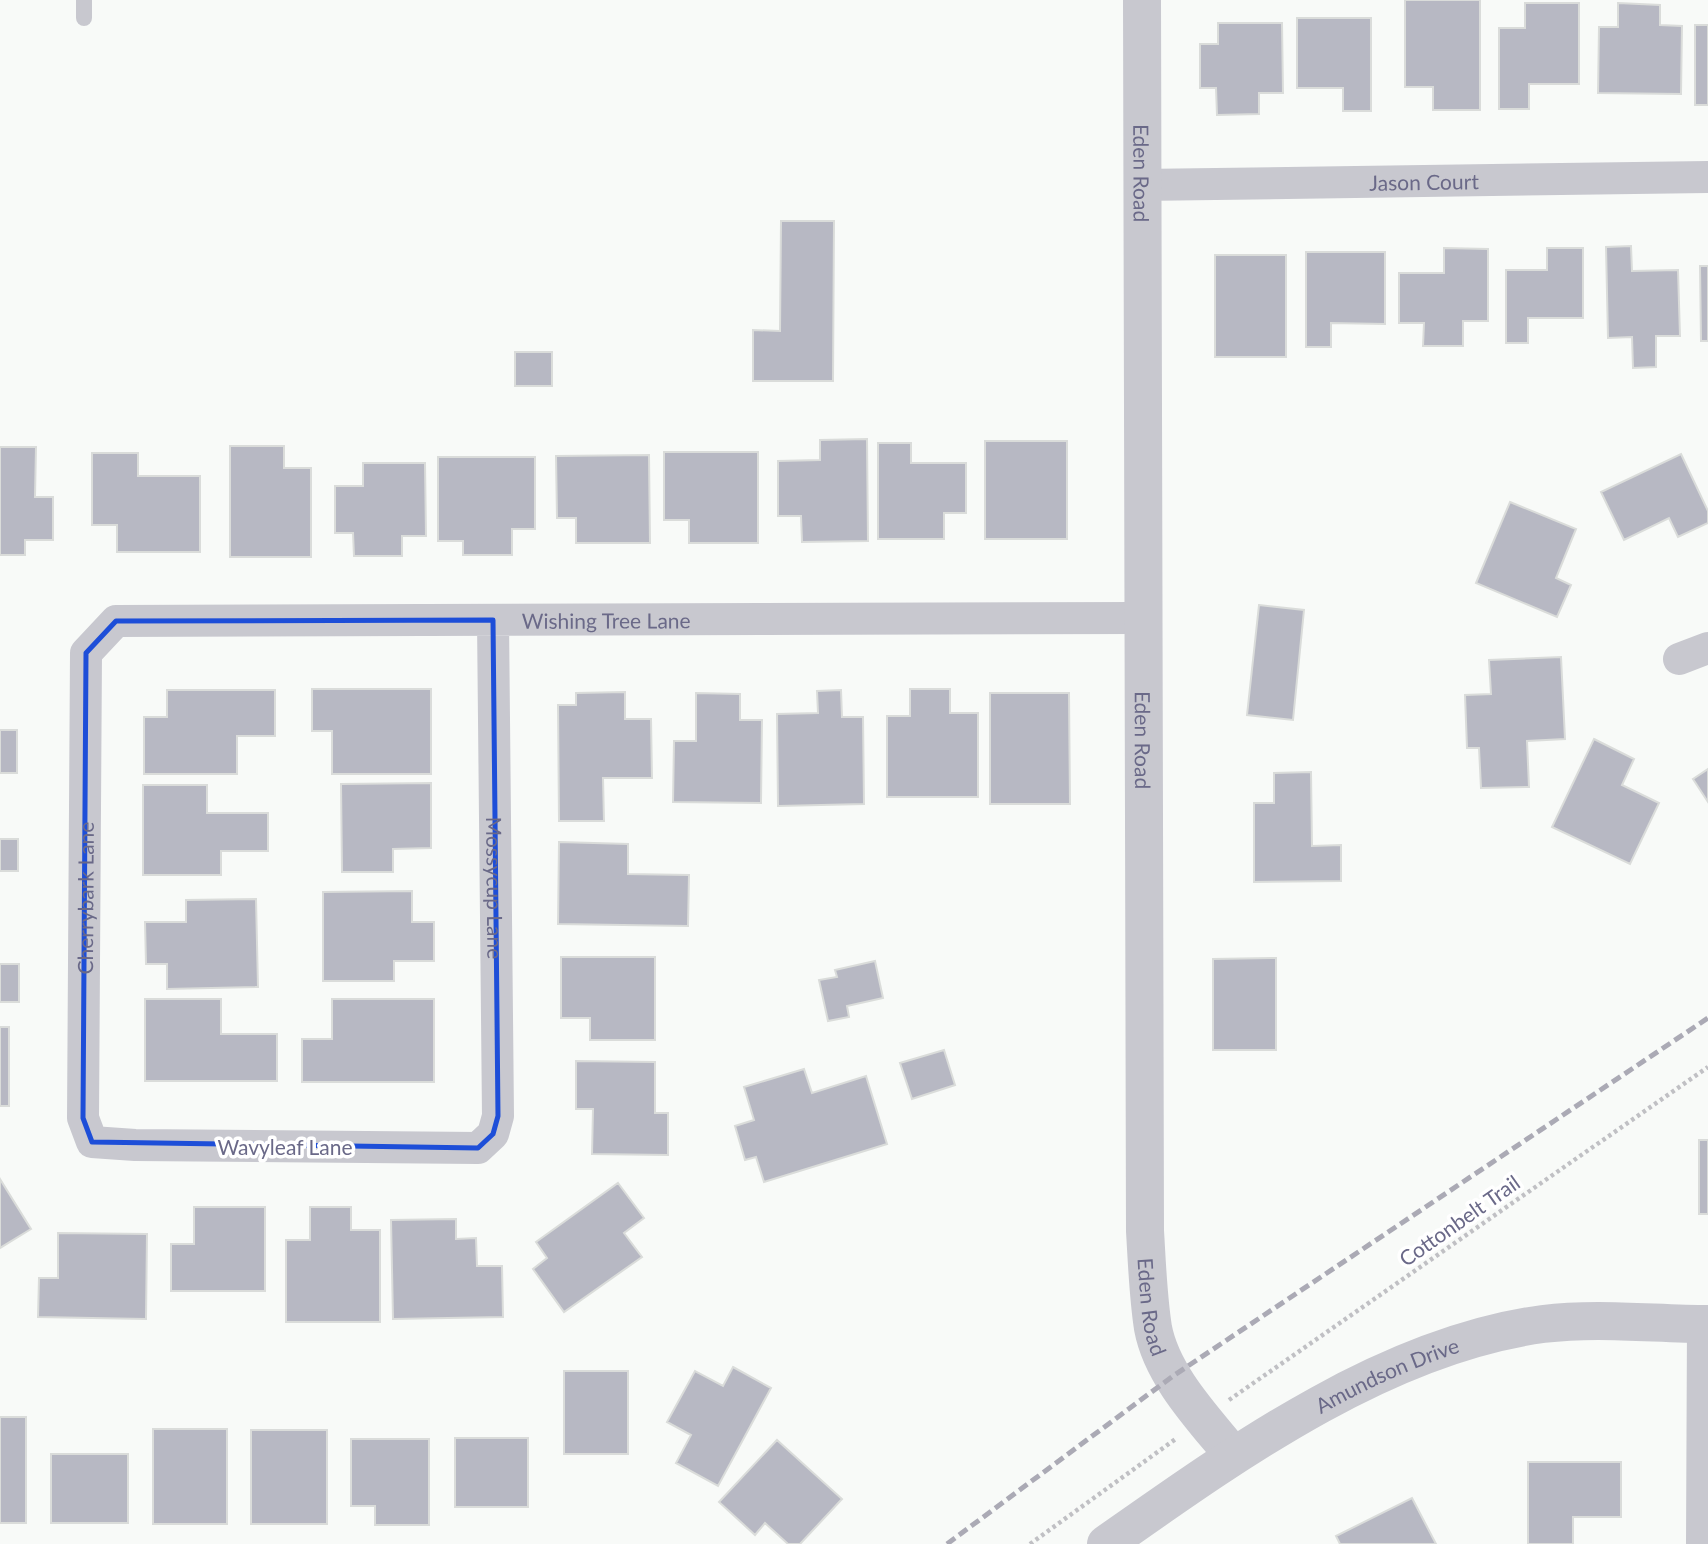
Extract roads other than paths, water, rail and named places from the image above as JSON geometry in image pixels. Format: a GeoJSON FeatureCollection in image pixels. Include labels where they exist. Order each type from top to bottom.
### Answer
{"type":"FeatureCollection","features":[{"type":"Feature","properties":{"kind":"street","name":"Eden Road"},"geometry":{"type":"LineString","coordinates":[[1142,0],[1140,185],[1144,1231],[1153,1329],[1173,1376],[1233,1455]]}},
{"type":"Feature","properties":{"kind":"street","name":"Jason Court"},"geometry":{"type":"LineString","coordinates":[[1140,185],[1708,177]]}},
{"type":"Feature","properties":{"kind":"street","name":"Wishing Tree Lane"},"geometry":{"type":"LineString","coordinates":[[86,653],[116,621],[1141,618]]}},
{"type":"Feature","properties":{"kind":"street","name":"Mossycup Lane"},"geometry":{"type":"LineString","coordinates":[[478,1148],[493,1134],[498,1116],[493,620]]}},
{"type":"Feature","properties":{"kind":"street","name":"Cherrybark Lane"},"geometry":{"type":"LineString","coordinates":[[86,653],[83,1118],[92,1142]]}},
{"type":"Feature","properties":{"kind":"street","name":"Wavyleaf Lane"},"geometry":{"type":"LineString","coordinates":[[92,1142],[135,1145],[478,1148]]}},
{"type":"Feature","properties":{"kind":"street","name":"Amundson Drive"},"geometry":{"type":"LineString","coordinates":[[1106,1544],[1233,1455],[1386,1371],[1455,1344],[1544,1324],[1626,1321],[1706,1324]]}},
{"type":"Feature","properties":{"kind":"street"},"geometry":{"type":"LineString","coordinates":[[1702,1544],[1706,1324]]}},
{"type":"Feature","properties":{"kind":"lane"},"geometry":{"type":"LineString","coordinates":[[84,0],[84,18]]}},
{"type":"Feature","properties":{"kind":"railway"},"geometry":{"type":"LineString","coordinates":[[947,1544],[1173,1376],[1708,1018]]}}]}
